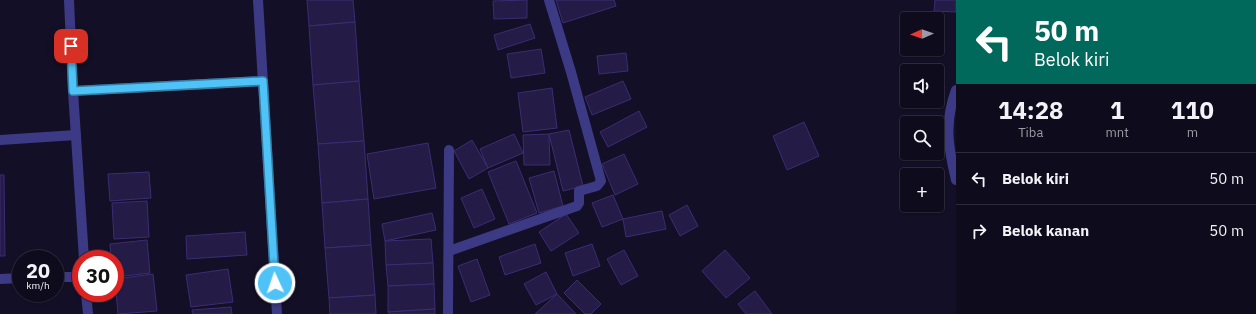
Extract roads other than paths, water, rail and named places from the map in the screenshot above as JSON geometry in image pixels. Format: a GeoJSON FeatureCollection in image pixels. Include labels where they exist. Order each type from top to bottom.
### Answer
{"type":"FeatureCollection","features":[{"type":"Feature","properties":{"kind":"street"},"geometry":{"type":"LineString","coordinates":[[69,0],[73,91],[83,250]]}},
{"type":"Feature","properties":{"kind":"street"},"geometry":{"type":"LineString","coordinates":[[258,0],[276,314]]}},
{"type":"Feature","properties":{"kind":"street"},"geometry":{"type":"LineString","coordinates":[[449,251],[577,206],[579,203],[579,191],[597,186],[601,181],[571,72],[549,0]]}},
{"type":"Feature","properties":{"kind":"street"},"geometry":{"type":"LineString","coordinates":[[73,91],[263,81]]}},
{"type":"Feature","properties":{"kind":"street"},"geometry":{"type":"LineString","coordinates":[[956,90],[951,104],[947,129],[949,149],[956,180]]}},
{"type":"Feature","properties":{"kind":"street"},"geometry":{"type":"LineString","coordinates":[[0,140],[76,135]]}},
{"type":"Feature","properties":{"kind":"street"},"geometry":{"type":"LineString","coordinates":[[448,314],[449,150]]}},
{"type":"Feature","properties":{"kind":"street"},"geometry":{"type":"LineString","coordinates":[[0,279],[12,278]]}},
{"type":"Feature","properties":{"kind":"street"},"geometry":{"type":"LineString","coordinates":[[87,302],[88,314]]}}]}
